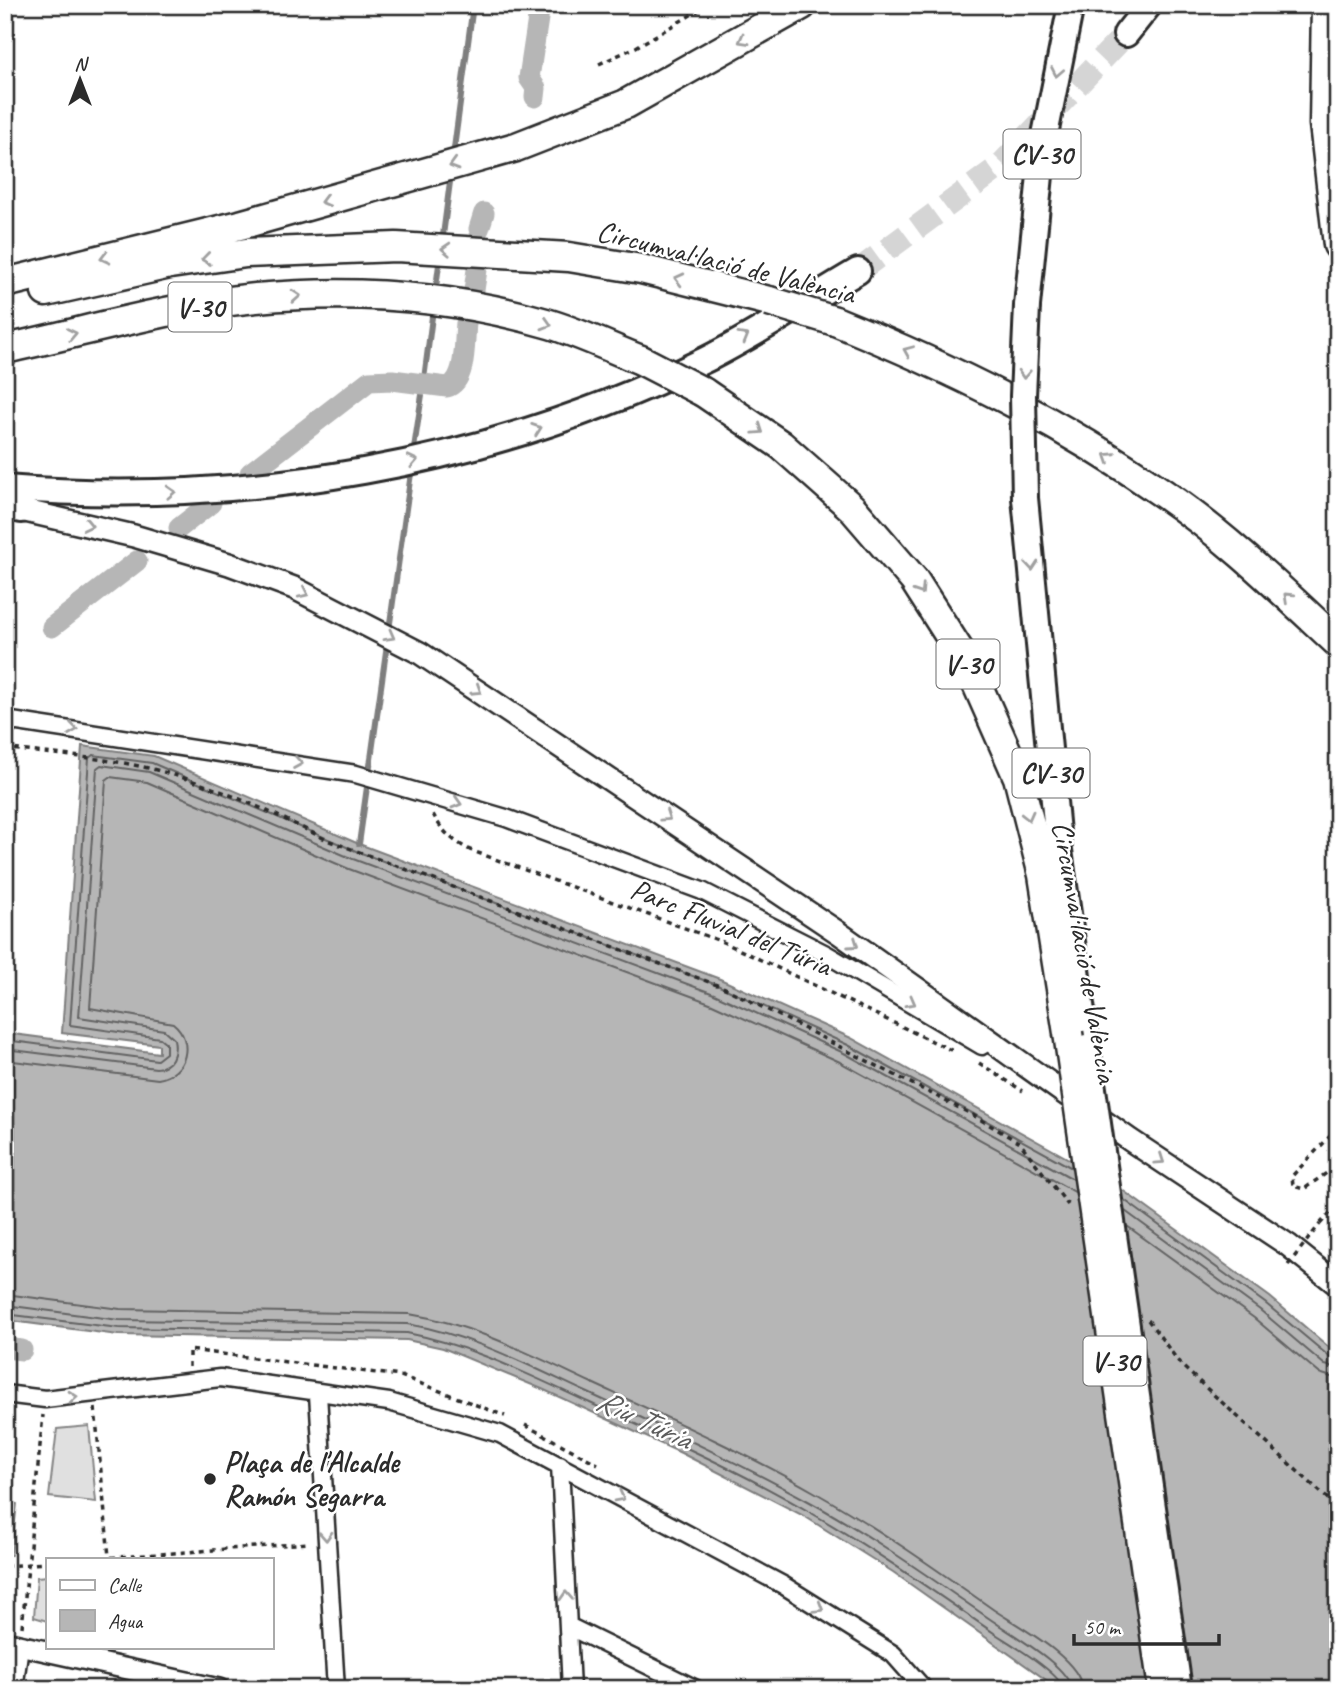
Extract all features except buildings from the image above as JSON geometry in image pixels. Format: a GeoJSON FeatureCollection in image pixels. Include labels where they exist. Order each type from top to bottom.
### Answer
{"type":"FeatureCollection","features":[{"type":"Feature","properties":{"kind":"highway"},"geometry":{"type":"LineString","coordinates":[[5,283],[391,184],[516,147],[626,104],[802,5]]}},
{"type":"Feature","properties":{"kind":"highway","name":"CV-30"},"geometry":{"type":"LineString","coordinates":[[1071,5],[1043,145],[1027,306],[1023,396],[1025,498],[1078,1040],[1179,1689]]}},
{"type":"Feature","properties":{"kind":"highway"},"geometry":{"type":"LineString","coordinates":[[1126,34],[1149,5]]}},
{"type":"Feature","properties":{"kind":"highway"},"geometry":{"type":"LineString","coordinates":[[1326,5],[1324,124],[1338,245]]}},
{"type":"Feature","properties":{"kind":"highway","name":"Circumval·lació de València"},"geometry":{"type":"LineString","coordinates":[[5,301],[170,264],[246,253],[396,247],[569,257],[641,269],[769,301],[835,321],[995,390],[1073,434],[1166,495],[1255,565],[1338,643]]}},
{"type":"Feature","properties":{"kind":"highway"},"geometry":{"type":"LineString","coordinates":[[5,488],[148,493],[275,486],[471,449],[535,430],[620,398],[709,358],[858,271]]}},
{"type":"Feature","properties":{"kind":"highway","name":"Circumval·lació de València"},"geometry":{"type":"LineString","coordinates":[[5,349],[181,310],[254,299],[327,294],[398,296],[481,308],[548,323],[641,360],[703,392],[781,445],[852,508],[914,580],[969,666],[1018,777],[1043,875],[1078,1040],[1163,1689]]}},
{"type":"Feature","properties":{"kind":"main road"},"geometry":{"type":"LineString","coordinates":[[13,508],[134,536],[229,564],[294,588],[361,620],[420,653],[839,933],[1130,1140],[1288,1245],[1338,1285]]}},
{"type":"Feature","properties":{"kind":"street"},"geometry":{"type":"LineString","coordinates":[[5,720],[356,774],[506,818],[702,891],[923,1009],[1130,1140]]}},
{"type":"Feature","properties":{"kind":"street"},"geometry":{"type":"LineString","coordinates":[[5,1394],[45,1399],[220,1378],[282,1385],[317,1394],[389,1402],[488,1431],[559,1465],[783,1585],[893,1654],[925,1689]]}},
{"type":"Feature","properties":{"kind":"street"},"geometry":{"type":"LineString","coordinates":[[317,1394],[335,1689]]}},
{"type":"Feature","properties":{"kind":"street"},"geometry":{"type":"LineString","coordinates":[[559,1465],[571,1689]]}},
{"type":"Feature","properties":{"kind":"street"},"geometry":{"type":"LineString","coordinates":[[568,1626],[696,1689]]}},
{"type":"Feature","properties":{"kind":"street"},"geometry":{"type":"LineString","coordinates":[[14,1689],[13,1644],[219,1689]]}},
{"type":"Feature","properties":{"kind":"path"},"geometry":{"type":"LineString","coordinates":[[599,64],[636,47],[708,5]]}},
{"type":"Feature","properties":{"kind":"path"},"geometry":{"type":"LineString","coordinates":[[5,748],[147,767],[195,781],[265,808],[327,839],[725,988],[971,1114],[1020,1143],[1053,1182],[1076,1216]]}},
{"type":"Feature","properties":{"kind":"path","name":"Parc Fluvial del Túria"},"geometry":{"type":"LineString","coordinates":[[431,810],[440,827],[452,840],[470,850],[723,942],[960,1054]]}},
{"type":"Feature","properties":{"kind":"path"},"geometry":{"type":"LineString","coordinates":[[971,1058],[1028,1094]]}},
{"type":"Feature","properties":{"kind":"path"},"geometry":{"type":"LineString","coordinates":[[1338,1128],[1292,1176],[1293,1186],[1304,1189],[1338,1165]]}},
{"type":"Feature","properties":{"kind":"path"},"geometry":{"type":"LineString","coordinates":[[1288,1265],[1338,1204]]}},
{"type":"Feature","properties":{"kind":"path"},"geometry":{"type":"LineString","coordinates":[[1143,1314],[1181,1365],[1338,1508]]}},
{"type":"Feature","properties":{"kind":"path"},"geometry":{"type":"LineString","coordinates":[[93,1395],[109,1558]]}},
{"type":"Feature","properties":{"kind":"path"},"geometry":{"type":"LineString","coordinates":[[13,1644],[26,1564],[45,1399]]}},
{"type":"Feature","properties":{"kind":"path"},"geometry":{"type":"LineString","coordinates":[[122,1558],[327,1542]]}},
{"type":"Feature","properties":{"kind":"path"},"geometry":{"type":"LineString","coordinates":[[5,1566],[46,1563]]}},
{"type":"Feature","properties":{"kind":"shaded area"},"geometry":{"type":"Polygon","coordinates":[[[89,1426],[96,1502],[49,1497],[57,1429],[89,1426]]]}},
{"type":"Feature","properties":{"kind":"shaded area"},"geometry":{"type":"Polygon","coordinates":[[[5,1502],[17,1504],[11,1555],[5,1556],[5,1502]]]}},
{"type":"Feature","properties":{"kind":"shaded area"},"geometry":{"type":"Polygon","coordinates":[[[46,1576],[46,1621],[34,1617],[37,1577],[46,1576]]]}},
{"type":"Feature","properties":{"kind":"water","name":"Riu Túria"},"geometry":{"type":"Polygon","coordinates":[[[82,746],[154,756],[359,844],[720,979],[851,1038],[1114,1184],[1270,1297],[1338,1355],[1338,1689],[1059,1689],[893,1572],[804,1516],[681,1453],[542,1389],[443,1348],[407,1340],[118,1335],[5,1320],[5,1033],[159,1053],[159,1045],[62,1033],[82,746]]]}},
{"type":"Feature","properties":{"kind":"waterway"},"geometry":{"type":"LineString","coordinates":[[453,156],[473,5]]}},
{"type":"Feature","properties":{"kind":"waterway"},"geometry":{"type":"LineString","coordinates":[[535,97],[536,88],[529,78],[540,5]]}},
{"type":"Feature","properties":{"kind":"waterway"},"geometry":{"type":"LineString","coordinates":[[442,243],[451,174]]}},
{"type":"Feature","properties":{"kind":"waterway"},"geometry":{"type":"LineString","coordinates":[[479,229],[484,213]]}},
{"type":"Feature","properties":{"kind":"waterway"},"geometry":{"type":"LineString","coordinates":[[435,295],[440,257]]}},
{"type":"Feature","properties":{"kind":"waterway"},"geometry":{"type":"LineString","coordinates":[[474,290],[478,263]]}},
{"type":"Feature","properties":{"kind":"waterway"},"geometry":{"type":"LineString","coordinates":[[424,379],[433,309]]}},
{"type":"Feature","properties":{"kind":"waterway"},"geometry":{"type":"LineString","coordinates":[[250,473],[369,381],[392,380],[447,387],[453,383],[458,377],[463,360],[466,323]]}},
{"type":"Feature","properties":{"kind":"waterway"},"geometry":{"type":"LineString","coordinates":[[413,455],[423,388]]}},
{"type":"Feature","properties":{"kind":"waterway"},"geometry":{"type":"LineString","coordinates":[[359,844],[412,466]]}},
{"type":"Feature","properties":{"kind":"waterway"},"geometry":{"type":"LineString","coordinates":[[179,528],[211,503]]}},
{"type":"Feature","properties":{"kind":"waterway"},"geometry":{"type":"LineString","coordinates":[[52,627],[137,561]]}},
{"type":"Feature","properties":{"kind":"waterway"},"geometry":{"type":"LineString","coordinates":[[5,1348],[22,1350]]}},
{"type":"Feature","properties":{"kind":"tunnel"},"geometry":{"type":"LineString","coordinates":[[858,271],[999,167],[1126,34]]}},
{"type":"Feature","properties":{"kind":"place","name":"Plaça de l'Alcalde Ramón Segarra"},"geometry":{"type":"Point","coordinates":[210,1479]}}]}
